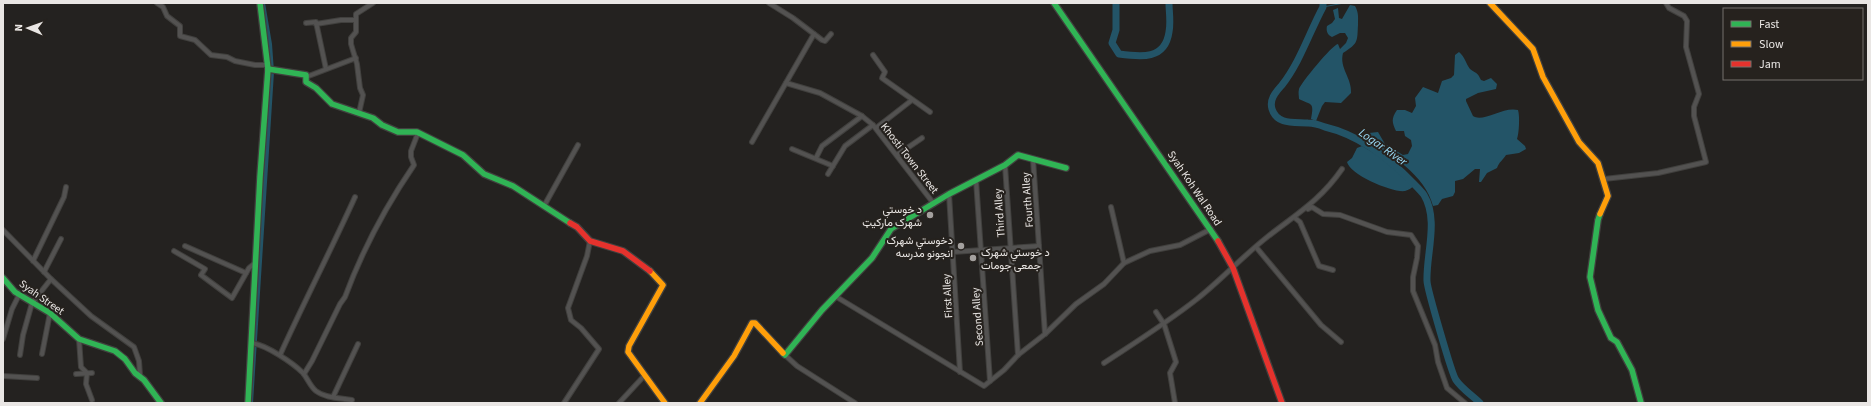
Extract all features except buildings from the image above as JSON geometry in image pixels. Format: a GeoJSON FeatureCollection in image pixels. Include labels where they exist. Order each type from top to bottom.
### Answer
{"type":"FeatureCollection","features":[{"type":"Feature","properties":{"kind":"street"},"geometry":{"type":"LineString","coordinates":[[157,3],[163,8],[167,16],[180,26],[180,36],[195,40],[211,55],[227,57],[235,61],[306,75],[306,82],[316,88],[332,104],[373,118],[382,125],[398,132],[415,131],[462,155],[484,174],[513,186],[577,227],[590,240],[623,251],[648,270],[663,284],[629,346],[628,352],[665,403]]}},
{"type":"Feature","properties":{"kind":"street"},"geometry":{"type":"LineString","coordinates":[[248,403],[253,343],[255,263],[270,68],[260,3]]}},
{"type":"Feature","properties":{"kind":"street"},"geometry":{"type":"LineString","coordinates":[[359,113],[363,95],[360,88],[356,58],[351,44],[351,38],[356,32],[356,14],[373,3]]}},
{"type":"Feature","properties":{"kind":"street"},"geometry":{"type":"LineString","coordinates":[[770,3],[825,41],[831,34]]}},
{"type":"Feature","properties":{"kind":"street","name":"Syah Koh Wal Road"},"geometry":{"type":"LineString","coordinates":[[1054,3],[1211,229],[1233,268],[1282,403]]}},
{"type":"Feature","properties":{"kind":"street"},"geometry":{"type":"LineString","coordinates":[[1490,3],[1532,49],[1543,77],[1579,142],[1598,163],[1608,196],[1598,220],[1590,277],[1598,310],[1611,338],[1617,342],[1632,370],[1641,403]]}},
{"type":"Feature","properties":{"kind":"street"},"geometry":{"type":"LineString","coordinates":[[1604,179],[1658,173],[1706,162],[1694,116],[1694,107],[1699,94],[1686,47],[1687,21],[1684,16],[1669,8],[1666,3]]}},
{"type":"Feature","properties":{"kind":"street"},"geometry":{"type":"LineString","coordinates":[[306,23],[316,22],[316,24],[341,20],[356,20]]}},
{"type":"Feature","properties":{"kind":"street"},"geometry":{"type":"LineString","coordinates":[[316,24],[326,69]]}},
{"type":"Feature","properties":{"kind":"street"},"geometry":{"type":"LineString","coordinates":[[752,142],[814,34]]}},
{"type":"Feature","properties":{"kind":"street"},"geometry":{"type":"LineString","coordinates":[[873,55],[885,72],[882,78],[930,112]]}},
{"type":"Feature","properties":{"kind":"street"},"geometry":{"type":"LineString","coordinates":[[306,77],[356,58]]}},
{"type":"Feature","properties":{"kind":"street","name":"Khosti Town Street"},"geometry":{"type":"LineString","coordinates":[[786,82],[820,93],[862,116],[875,127],[934,204]]}},
{"type":"Feature","properties":{"kind":"street"},"geometry":{"type":"LineString","coordinates":[[828,174],[845,146],[875,127],[912,100]]}},
{"type":"Feature","properties":{"kind":"street"},"geometry":{"type":"LineString","coordinates":[[816,158],[822,146],[862,116]]}},
{"type":"Feature","properties":{"kind":"street"},"geometry":{"type":"LineString","coordinates":[[304,374],[345,297],[366,249],[404,180],[414,165],[411,157],[411,151],[418,133]]}},
{"type":"Feature","properties":{"kind":"street"},"geometry":{"type":"LineString","coordinates":[[897,155],[922,138]]}},
{"type":"Feature","properties":{"kind":"street"},"geometry":{"type":"LineString","coordinates":[[544,206],[578,145]]}},
{"type":"Feature","properties":{"kind":"street"},"geometry":{"type":"LineString","coordinates":[[792,149],[832,166]]}},
{"type":"Feature","properties":{"kind":"street"},"geometry":{"type":"LineString","coordinates":[[785,356],[822,310],[872,258],[891,229],[949,194],[1004,165],[1018,155],[1066,168]]}},
{"type":"Feature","properties":{"kind":"street","name":"Fourth Alley"},"geometry":{"type":"LineString","coordinates":[[1033,159],[1045,334]]}},
{"type":"Feature","properties":{"kind":"street","name":"Third Alley"},"geometry":{"type":"LineString","coordinates":[[1004,165],[1018,355]]}},
{"type":"Feature","properties":{"kind":"street"},"geometry":{"type":"LineString","coordinates":[[1104,363],[1164,324],[1198,298],[1256,247],[1308,208],[1334,181],[1342,169]]}},
{"type":"Feature","properties":{"kind":"street","name":"Second Alley"},"geometry":{"type":"LineString","coordinates":[[976,180],[990,381]]}},
{"type":"Feature","properties":{"kind":"street"},"geometry":{"type":"LineString","coordinates":[[33,260],[64,197],[66,187]]}},
{"type":"Feature","properties":{"kind":"street","name":"First Alley"},"geometry":{"type":"LineString","coordinates":[[949,194],[960,372]]}},
{"type":"Feature","properties":{"kind":"street"},"geometry":{"type":"LineString","coordinates":[[280,355],[355,197]]}},
{"type":"Feature","properties":{"kind":"street"},"geometry":{"type":"LineString","coordinates":[[1111,207],[1124,263]]}},
{"type":"Feature","properties":{"kind":"street"},"geometry":{"type":"LineString","coordinates":[[1303,211],[1312,207],[1323,214],[1340,215],[1387,232],[1411,235],[1418,246],[1418,258],[1413,277],[1413,291],[1435,345],[1438,362],[1447,388],[1465,403]]}},
{"type":"Feature","properties":{"kind":"street"},"geometry":{"type":"LineString","coordinates":[[1295,218],[1300,222],[1319,266],[1334,270]]}},
{"type":"Feature","properties":{"kind":"street"},"geometry":{"type":"LineString","coordinates":[[835,296],[983,386],[1018,355],[1045,334],[1076,304],[1104,284],[1124,263],[1150,251],[1180,245],[1211,229]]}},
{"type":"Feature","properties":{"kind":"street"},"geometry":{"type":"LineString","coordinates":[[3,230],[90,316],[134,347],[139,361],[140,375]]}},
{"type":"Feature","properties":{"kind":"street"},"geometry":{"type":"LineString","coordinates":[[44,272],[61,239]]}},
{"type":"Feature","properties":{"kind":"street"},"geometry":{"type":"LineString","coordinates":[[564,403],[599,349],[582,328],[571,320],[568,308],[587,256],[590,240]]}},
{"type":"Feature","properties":{"kind":"street"},"geometry":{"type":"LineString","coordinates":[[185,246],[246,274]]}},
{"type":"Feature","properties":{"kind":"street"},"geometry":{"type":"LineString","coordinates":[[953,252],[1039,246]]}},
{"type":"Feature","properties":{"kind":"street"},"geometry":{"type":"LineString","coordinates":[[1256,247],[1321,325],[1340,342]]}},
{"type":"Feature","properties":{"kind":"street"},"geometry":{"type":"LineString","coordinates":[[174,251],[205,269],[201,275],[232,298],[246,274],[255,263]]}},
{"type":"Feature","properties":{"kind":"street","name":"Syah Street"},"geometry":{"type":"LineString","coordinates":[[3,278],[19,295],[50,312],[79,339],[114,351],[125,359],[135,373],[140,375],[160,403]]}},
{"type":"Feature","properties":{"kind":"street"},"geometry":{"type":"LineString","coordinates":[[20,354],[23,335],[32,303],[51,279]]}},
{"type":"Feature","properties":{"kind":"street"},"geometry":{"type":"LineString","coordinates":[[3,339],[12,309],[19,295]]}},
{"type":"Feature","properties":{"kind":"street"},"geometry":{"type":"LineString","coordinates":[[42,354],[50,312]]}},
{"type":"Feature","properties":{"kind":"street"},"geometry":{"type":"LineString","coordinates":[[1156,312],[1164,324],[1176,362],[1170,373],[1175,403]]}},
{"type":"Feature","properties":{"kind":"street"},"geometry":{"type":"LineString","coordinates":[[700,403],[734,356],[752,323],[755,323],[785,356],[797,366],[855,403]]}},
{"type":"Feature","properties":{"kind":"street"},"geometry":{"type":"LineString","coordinates":[[79,339],[81,367],[89,373]]}},
{"type":"Feature","properties":{"kind":"street"},"geometry":{"type":"LineString","coordinates":[[253,343],[280,355],[304,374],[315,391],[333,397],[352,400]]}},
{"type":"Feature","properties":{"kind":"street"},"geometry":{"type":"LineString","coordinates":[[333,397],[358,344]]}},
{"type":"Feature","properties":{"kind":"street"},"geometry":{"type":"LineString","coordinates":[[76,374],[89,373]]}},
{"type":"Feature","properties":{"kind":"street"},"geometry":{"type":"LineString","coordinates":[[89,373],[86,384],[92,400]]}},
{"type":"Feature","properties":{"kind":"street"},"geometry":{"type":"LineString","coordinates":[[3,376],[36,378]]}},
{"type":"Feature","properties":{"kind":"street"},"geometry":{"type":"LineString","coordinates":[[619,403],[644,376]]}},
{"type":"Feature","properties":{"kind":"water"},"geometry":{"type":"Polygon","coordinates":[[[1350,5],[1355,6],[1358,13],[1357,38],[1355,44],[1343,53],[1342,58],[1350,83],[1351,93],[1341,103],[1325,102],[1316,121],[1311,119],[1311,104],[1299,99],[1299,89],[1311,72],[1335,46],[1338,44],[1340,49],[1346,43],[1348,38],[1345,33],[1340,33],[1332,37],[1328,34],[1327,26],[1335,19],[1333,10],[1338,8],[1339,18],[1342,19],[1350,5]]]}},
{"type":"Feature","properties":{"kind":"water"},"geometry":{"type":"Polygon","coordinates":[[[1459,52],[1470,69],[1477,74],[1481,80],[1484,81],[1491,78],[1497,84],[1496,89],[1478,93],[1466,99],[1473,116],[1477,118],[1506,110],[1518,110],[1519,125],[1517,139],[1525,146],[1526,149],[1519,153],[1506,155],[1497,168],[1487,173],[1481,182],[1479,182],[1480,169],[1475,169],[1463,179],[1455,181],[1455,192],[1453,196],[1442,199],[1438,205],[1433,206],[1423,185],[1406,166],[1365,139],[1369,133],[1378,132],[1385,144],[1403,155],[1408,154],[1412,146],[1411,140],[1405,136],[1404,131],[1396,131],[1393,120],[1395,113],[1397,110],[1405,110],[1412,113],[1416,106],[1415,98],[1423,87],[1438,93],[1442,81],[1451,78],[1454,75],[1455,55],[1459,52]]]}},
{"type":"Feature","properties":{"kind":"water"},"geometry":{"type":"Polygon","coordinates":[[[1362,146],[1382,158],[1414,186],[1409,190],[1399,191],[1382,186],[1356,172],[1347,162],[1352,158],[1357,148],[1362,146]]]}},
{"type":"Feature","properties":{"kind":"waterway"},"geometry":{"type":"LineString","coordinates":[[251,403],[272,72],[270,44],[263,3]]}},
{"type":"Feature","properties":{"kind":"waterway","name":"Logar River"},"geometry":{"type":"LineString","coordinates":[[1116,3],[1116,30],[1112,43],[1119,54],[1136,56],[1151,55],[1163,48],[1167,41],[1170,28],[1169,3]]}},
{"type":"Feature","properties":{"kind":"waterway","name":"Logar River"},"geometry":{"type":"LineString","coordinates":[[1323,3],[1323,7],[1294,67],[1271,102],[1272,109],[1278,118],[1287,122],[1319,125],[1338,131],[1362,142],[1395,166],[1424,195],[1431,215],[1431,237],[1427,271],[1427,281],[1431,299],[1456,380],[1480,403]]}},
{"type":"Feature","properties":{"kind":"waterway"},"geometry":{"type":"LineString","coordinates":[[1323,7],[1344,3]]}},
{"type":"Feature","properties":{"kind":"traffic: fast"},"geometry":{"type":"LineString","coordinates":[[248,403],[260,177],[268,69],[260,3]]}},
{"type":"Feature","properties":{"kind":"traffic: fast"},"geometry":{"type":"LineString","coordinates":[[1054,3],[1218,241]]}},
{"type":"Feature","properties":{"kind":"traffic: fast"},"geometry":{"type":"LineString","coordinates":[[268,69],[306,75],[306,82],[316,88],[332,104],[373,118],[382,125],[398,132],[417,132],[463,155],[484,174],[513,186],[570,223]]}},
{"type":"Feature","properties":{"kind":"traffic: fast"},"geometry":{"type":"LineString","coordinates":[[783,353],[785,355],[822,310],[872,258],[891,229],[949,194],[1005,165],[1018,155],[1066,168]]}},
{"type":"Feature","properties":{"kind":"traffic: fast"},"geometry":{"type":"LineString","coordinates":[[1600,214],[1590,277],[1598,310],[1611,338],[1617,342],[1632,370],[1641,403]]}},
{"type":"Feature","properties":{"kind":"traffic: fast"},"geometry":{"type":"LineString","coordinates":[[3,278],[15,292],[50,313],[79,339],[115,351],[125,359],[135,373],[144,380],[161,403]]}},
{"type":"Feature","properties":{"kind":"traffic: slow"},"geometry":{"type":"LineString","coordinates":[[1490,3],[1533,49],[1543,77],[1579,142],[1598,163],[1608,196],[1600,214]]}},
{"type":"Feature","properties":{"kind":"traffic: slow"},"geometry":{"type":"LineString","coordinates":[[650,271],[663,285],[629,346],[628,352],[665,403]]}},
{"type":"Feature","properties":{"kind":"traffic: slow"},"geometry":{"type":"LineString","coordinates":[[700,403],[734,356],[752,323],[755,323],[783,353]]}},
{"type":"Feature","properties":{"kind":"traffic: jam"},"geometry":{"type":"LineString","coordinates":[[570,223],[577,227],[590,241],[623,251],[650,271]]}},
{"type":"Feature","properties":{"kind":"traffic: jam"},"geometry":{"type":"LineString","coordinates":[[1218,241],[1233,268],[1282,403]]}},
{"type":"Feature","properties":{"kind":"place","name":"د خوستي شهرک مارکیټ"},"geometry":{"type":"Point","coordinates":[930,215]}},
{"type":"Feature","properties":{"kind":"place","name":"دخوستي شهرک انجونو مدرسه"},"geometry":{"type":"Point","coordinates":[961,246]}},
{"type":"Feature","properties":{"kind":"place","name":"د خوستي شهرک جمعی جومات"},"geometry":{"type":"Point","coordinates":[973,258]}}]}
